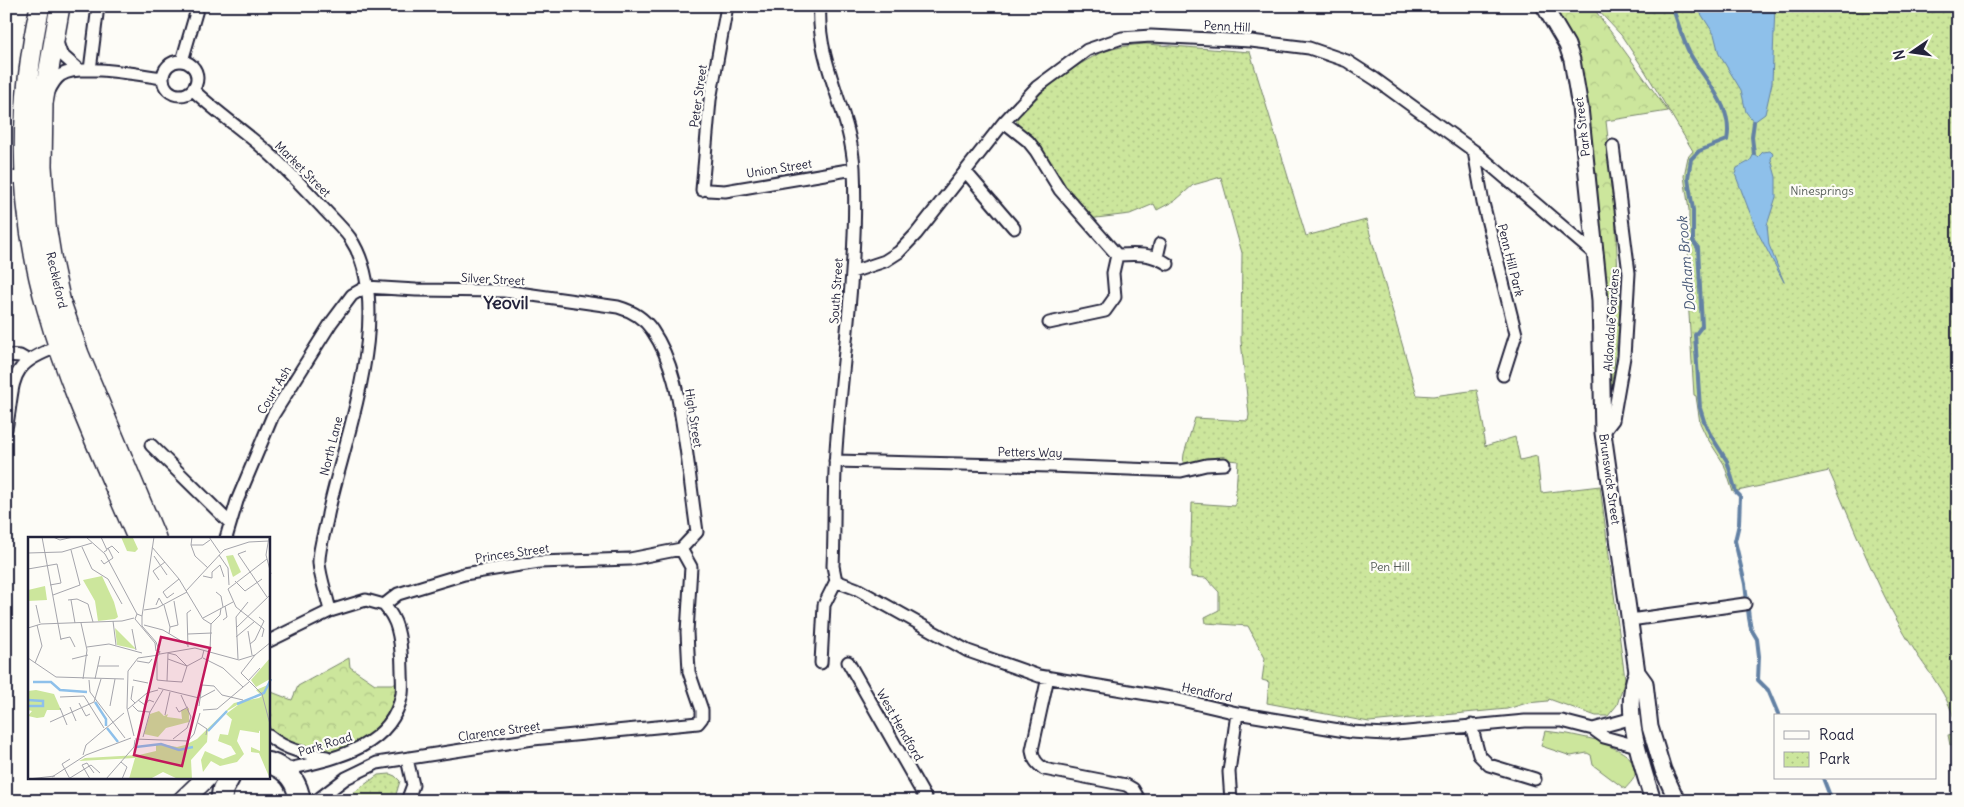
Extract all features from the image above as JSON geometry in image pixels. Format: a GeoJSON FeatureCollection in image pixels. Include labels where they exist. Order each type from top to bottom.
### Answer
{"type":"FeatureCollection","features":[{"type":"Feature","properties":{"kind":"highway"},"geometry":{"type":"LineString","coordinates":[[273,765],[293,778],[298,789],[300,801]]}},
{"type":"Feature","properties":{"kind":"main road","name":"Reckleford"},"geometry":{"type":"LineString","coordinates":[[40,6],[15,178],[46,308],[58,347],[137,537]]}},
{"type":"Feature","properties":{"kind":"main road","name":"Reckleford"},"geometry":{"type":"LineString","coordinates":[[60,6],[43,103],[42,166],[46,225],[61,303],[79,354],[156,537]]}},
{"type":"Feature","properties":{"kind":"main road"},"geometry":{"type":"LineString","coordinates":[[182,801],[204,780]]}},
{"type":"Feature","properties":{"kind":"street"},"geometry":{"type":"LineString","coordinates":[[90,70],[98,6]]}},
{"type":"Feature","properties":{"kind":"street"},"geometry":{"type":"LineString","coordinates":[[189,6],[193,19]]}},
{"type":"Feature","properties":{"kind":"street"},"geometry":{"type":"LineString","coordinates":[[182,61],[198,6]]}},
{"type":"Feature","properties":{"kind":"street","name":"Peter Street"},"geometry":{"type":"LineString","coordinates":[[705,190],[710,100],[727,6]]}},
{"type":"Feature","properties":{"kind":"street","name":"South Street"},"geometry":{"type":"LineString","coordinates":[[820,6],[820,38],[843,109],[852,144],[854,169],[852,272],[835,461],[834,566],[836,581]]}},
{"type":"Feature","properties":{"kind":"street","name":"Park Street"},"geometry":{"type":"LineString","coordinates":[[1544,6],[1567,45],[1572,60],[1580,107],[1597,256]]}},
{"type":"Feature","properties":{"kind":"street","name":"Penn Hill"},"geometry":{"type":"LineString","coordinates":[[852,272],[885,261],[899,252],[916,234],[1004,122],[1037,87],[1056,72],[1087,50],[1122,38],[1151,36],[1250,41],[1309,48],[1347,61],[1375,79],[1474,151],[1597,256]]}},
{"type":"Feature","properties":{"kind":"street"},"geometry":{"type":"LineString","coordinates":[[55,37],[61,54],[78,69]]}},
{"type":"Feature","properties":{"kind":"street"},"geometry":{"type":"LineString","coordinates":[[176,61],[182,61],[196,69],[198,80],[193,90],[182,95],[171,93],[166,89],[163,78],[167,67],[176,61]]}},
{"type":"Feature","properties":{"kind":"street"},"geometry":{"type":"LineString","coordinates":[[43,103],[54,81],[62,74],[78,69],[163,78]]}},
{"type":"Feature","properties":{"kind":"street","name":"Market Street"},"geometry":{"type":"LineString","coordinates":[[193,90],[212,109],[262,147],[282,165],[349,237],[357,251],[366,287]]}},
{"type":"Feature","properties":{"kind":"street"},"geometry":{"type":"LineString","coordinates":[[1004,122],[1036,151],[1060,190],[1117,255]]}},
{"type":"Feature","properties":{"kind":"street","name":"Aldondale Gardens"},"geometry":{"type":"LineString","coordinates":[[1603,433],[1613,420],[1623,366],[1629,273],[1614,146]]}},
{"type":"Feature","properties":{"kind":"street","name":"Penn Hill Park"},"geometry":{"type":"LineString","coordinates":[[1474,151],[1483,204],[1516,334],[1503,375]]}},
{"type":"Feature","properties":{"kind":"street","name":"Union Street"},"geometry":{"type":"LineString","coordinates":[[705,190],[725,190],[854,169]]}},
{"type":"Feature","properties":{"kind":"street"},"geometry":{"type":"LineString","coordinates":[[965,171],[1014,228]]}},
{"type":"Feature","properties":{"kind":"street"},"geometry":{"type":"LineString","coordinates":[[1157,257],[1160,244]]}},
{"type":"Feature","properties":{"kind":"street"},"geometry":{"type":"LineString","coordinates":[[1117,255],[1144,254],[1157,257],[1168,264]]}},
{"type":"Feature","properties":{"kind":"street"},"geometry":{"type":"LineString","coordinates":[[1049,323],[1105,311],[1115,297],[1113,273],[1117,255]]}},
{"type":"Feature","properties":{"kind":"street","name":"Brunswick Street"},"geometry":{"type":"LineString","coordinates":[[1597,256],[1600,300],[1603,433],[1607,474],[1614,508],[1637,672],[1645,683],[1647,708],[1652,731],[1663,770],[1677,801]]}},
{"type":"Feature","properties":{"kind":"street","name":"Silver Street"},"geometry":{"type":"LineString","coordinates":[[366,287],[416,290],[504,291],[618,307]]}},
{"type":"Feature","properties":{"kind":"street","name":"Court Ash"},"geometry":{"type":"LineString","coordinates":[[226,537],[237,501],[273,415],[331,323],[352,295],[366,287]]}},
{"type":"Feature","properties":{"kind":"street","name":"North Lane"},"geometry":{"type":"LineString","coordinates":[[330,611],[319,562],[330,504],[362,374],[369,329],[366,287]]}},
{"type":"Feature","properties":{"kind":"street","name":"High Street"},"geometry":{"type":"LineString","coordinates":[[618,307],[630,311],[641,318],[652,330],[662,348],[678,392],[698,532],[681,549]]}},
{"type":"Feature","properties":{"kind":"street"},"geometry":{"type":"LineString","coordinates":[[6,429],[15,379],[20,367],[39,353],[58,347]]}},
{"type":"Feature","properties":{"kind":"street"},"geometry":{"type":"LineString","coordinates":[[6,355],[20,356],[27,360]]}},
{"type":"Feature","properties":{"kind":"street"},"geometry":{"type":"LineString","coordinates":[[151,445],[230,523]]}},
{"type":"Feature","properties":{"kind":"street","name":"Petters Way"},"geometry":{"type":"LineString","coordinates":[[835,461],[1050,466],[1180,472],[1206,465],[1224,464]]}},
{"type":"Feature","properties":{"kind":"street","name":"Princes Street"},"geometry":{"type":"LineString","coordinates":[[384,605],[398,594],[464,574],[538,562],[630,558],[681,549]]}},
{"type":"Feature","properties":{"kind":"street","name":"Clarence Street"},"geometry":{"type":"LineString","coordinates":[[316,801],[346,778],[377,763],[533,739],[698,723],[702,718],[702,710],[689,672],[687,632],[691,567],[681,549]]}},
{"type":"Feature","properties":{"kind":"street"},"geometry":{"type":"LineString","coordinates":[[821,663],[824,604],[836,581]]}},
{"type":"Feature","properties":{"kind":"street","name":"Hendford"},"geometry":{"type":"LineString","coordinates":[[836,581],[857,589],[968,651],[1039,676],[1351,732],[1386,734],[1525,721],[1562,722],[1593,729],[1604,737],[1637,746]]}},
{"type":"Feature","properties":{"kind":"street"},"geometry":{"type":"LineString","coordinates":[[270,641],[330,611],[366,600],[384,605]]}},
{"type":"Feature","properties":{"kind":"street"},"geometry":{"type":"LineString","coordinates":[[1630,620],[1745,604]]}},
{"type":"Feature","properties":{"kind":"street","name":"Park Road"},"geometry":{"type":"LineString","coordinates":[[273,765],[335,757],[371,743],[388,727],[397,711],[402,692],[402,655],[394,619],[384,605]]}},
{"type":"Feature","properties":{"kind":"street","name":"West Hendford"},"geometry":{"type":"LineString","coordinates":[[848,662],[927,801]]}},
{"type":"Feature","properties":{"kind":"street","name":"Brunswick Street"},"geometry":{"type":"LineString","coordinates":[[1637,672],[1633,681],[1633,718],[1637,746],[1653,801]]}},
{"type":"Feature","properties":{"kind":"street"},"geometry":{"type":"LineString","coordinates":[[1048,677],[1032,750],[1033,759],[1044,769],[1126,785],[1133,789],[1140,801]]}},
{"type":"Feature","properties":{"kind":"street"},"geometry":{"type":"LineString","coordinates":[[1231,801],[1229,772],[1237,713]]}},
{"type":"Feature","properties":{"kind":"street"},"geometry":{"type":"LineString","coordinates":[[1633,718],[1652,731]]}},
{"type":"Feature","properties":{"kind":"street","name":"Hendford"},"geometry":{"type":"LineString","coordinates":[[1593,729],[1633,718]]}},
{"type":"Feature","properties":{"kind":"street"},"geometry":{"type":"LineString","coordinates":[[1471,725],[1479,755],[1489,765],[1535,779]]}},
{"type":"Feature","properties":{"kind":"street"},"geometry":{"type":"LineString","coordinates":[[270,737],[287,748],[299,752],[335,757]]}},
{"type":"Feature","properties":{"kind":"street"},"geometry":{"type":"LineString","coordinates":[[407,759],[413,785],[407,801]]}},
{"type":"Feature","properties":{"kind":"green space"},"geometry":{"type":"Polygon","coordinates":[[[1554,6],[1592,6],[1668,111],[1606,121],[1614,191],[1620,317],[1609,410],[1582,74],[1569,33],[1554,6]]]}},
{"type":"Feature","properties":{"kind":"green space","name":"Ninesprings"},"geometry":{"type":"Polygon","coordinates":[[[1594,6],[1958,6],[1958,757],[1953,744],[1950,745],[1948,735],[1953,734],[1955,726],[1949,706],[1937,683],[1918,656],[1892,612],[1829,471],[1733,492],[1724,464],[1700,423],[1696,396],[1694,395],[1688,298],[1689,210],[1684,176],[1688,157],[1693,151],[1621,35],[1594,6]]]}},
{"type":"Feature","properties":{"kind":"green space","name":"Pen Hill"},"geometry":{"type":"Polygon","coordinates":[[[1146,44],[1250,52],[1306,236],[1366,220],[1417,395],[1433,396],[1477,390],[1485,434],[1483,435],[1485,446],[1515,437],[1520,460],[1537,456],[1541,493],[1600,486],[1625,679],[1617,705],[1608,716],[1596,716],[1549,699],[1548,701],[1527,703],[1507,709],[1369,722],[1267,703],[1269,682],[1262,680],[1265,658],[1248,626],[1206,623],[1205,617],[1219,610],[1219,592],[1206,578],[1191,577],[1192,503],[1235,506],[1238,461],[1210,458],[1189,464],[1183,463],[1184,454],[1195,418],[1248,421],[1249,415],[1241,341],[1242,253],[1221,177],[1193,185],[1176,200],[1157,210],[1154,204],[1130,214],[1088,219],[1053,175],[1046,156],[1039,146],[1018,127],[1017,121],[1017,115],[1022,107],[1054,80],[1101,53],[1112,49],[1146,44]]]}},
{"type":"Feature","properties":{"kind":"green space"},"geometry":{"type":"Polygon","coordinates":[[[349,658],[350,667],[375,684],[397,684],[393,701],[375,729],[363,740],[348,747],[332,751],[315,751],[297,747],[270,728],[270,691],[292,700],[298,686],[349,658]]]}},
{"type":"Feature","properties":{"kind":"green space"},"geometry":{"type":"Polygon","coordinates":[[[1545,731],[1611,743],[1611,747],[1625,754],[1633,761],[1636,770],[1633,779],[1625,789],[1593,765],[1591,755],[1587,753],[1571,756],[1541,746],[1545,731]]]}},
{"type":"Feature","properties":{"kind":"green space"},"geometry":{"type":"Polygon","coordinates":[[[390,774],[400,781],[394,801],[342,801],[378,775],[390,774]]]}},
{"type":"Feature","properties":{"kind":"water"},"geometry":{"type":"Polygon","coordinates":[[[1696,6],[1775,6],[1772,83],[1765,114],[1754,122],[1746,112],[1741,90],[1719,54],[1714,34],[1696,6]]]}},
{"type":"Feature","properties":{"kind":"water"},"geometry":{"type":"Polygon","coordinates":[[[1770,151],[1773,154],[1771,159],[1776,177],[1776,197],[1767,225],[1769,245],[1784,282],[1757,231],[1735,174],[1737,168],[1750,161],[1754,154],[1758,157],[1763,152],[1770,151]]]}},
{"type":"Feature","properties":{"kind":"waterway","name":"Dodham Brook"},"geometry":{"type":"LineString","coordinates":[[1672,6],[1690,54],[1722,105],[1728,128],[1727,140],[1699,151],[1691,159],[1688,178],[1693,210],[1693,241],[1698,248],[1702,326],[1695,335],[1700,408],[1710,434],[1727,461],[1736,492],[1740,496],[1739,524],[1735,541],[1745,584],[1751,629],[1757,639],[1759,656],[1758,680],[1768,690],[1778,714]]}},
{"type":"Feature","properties":{"kind":"waterway"},"geometry":{"type":"LineString","coordinates":[[1754,122],[1752,137],[1754,154]]}},
{"type":"Feature","properties":{"kind":"waterway","name":"Dodham Brook"},"geometry":{"type":"LineString","coordinates":[[1824,780],[1832,801]]}},
{"type":"Feature","properties":{"kind":"district","name":"Yeovil"},"geometry":{"type":"Point","coordinates":[506,302]}}]}
